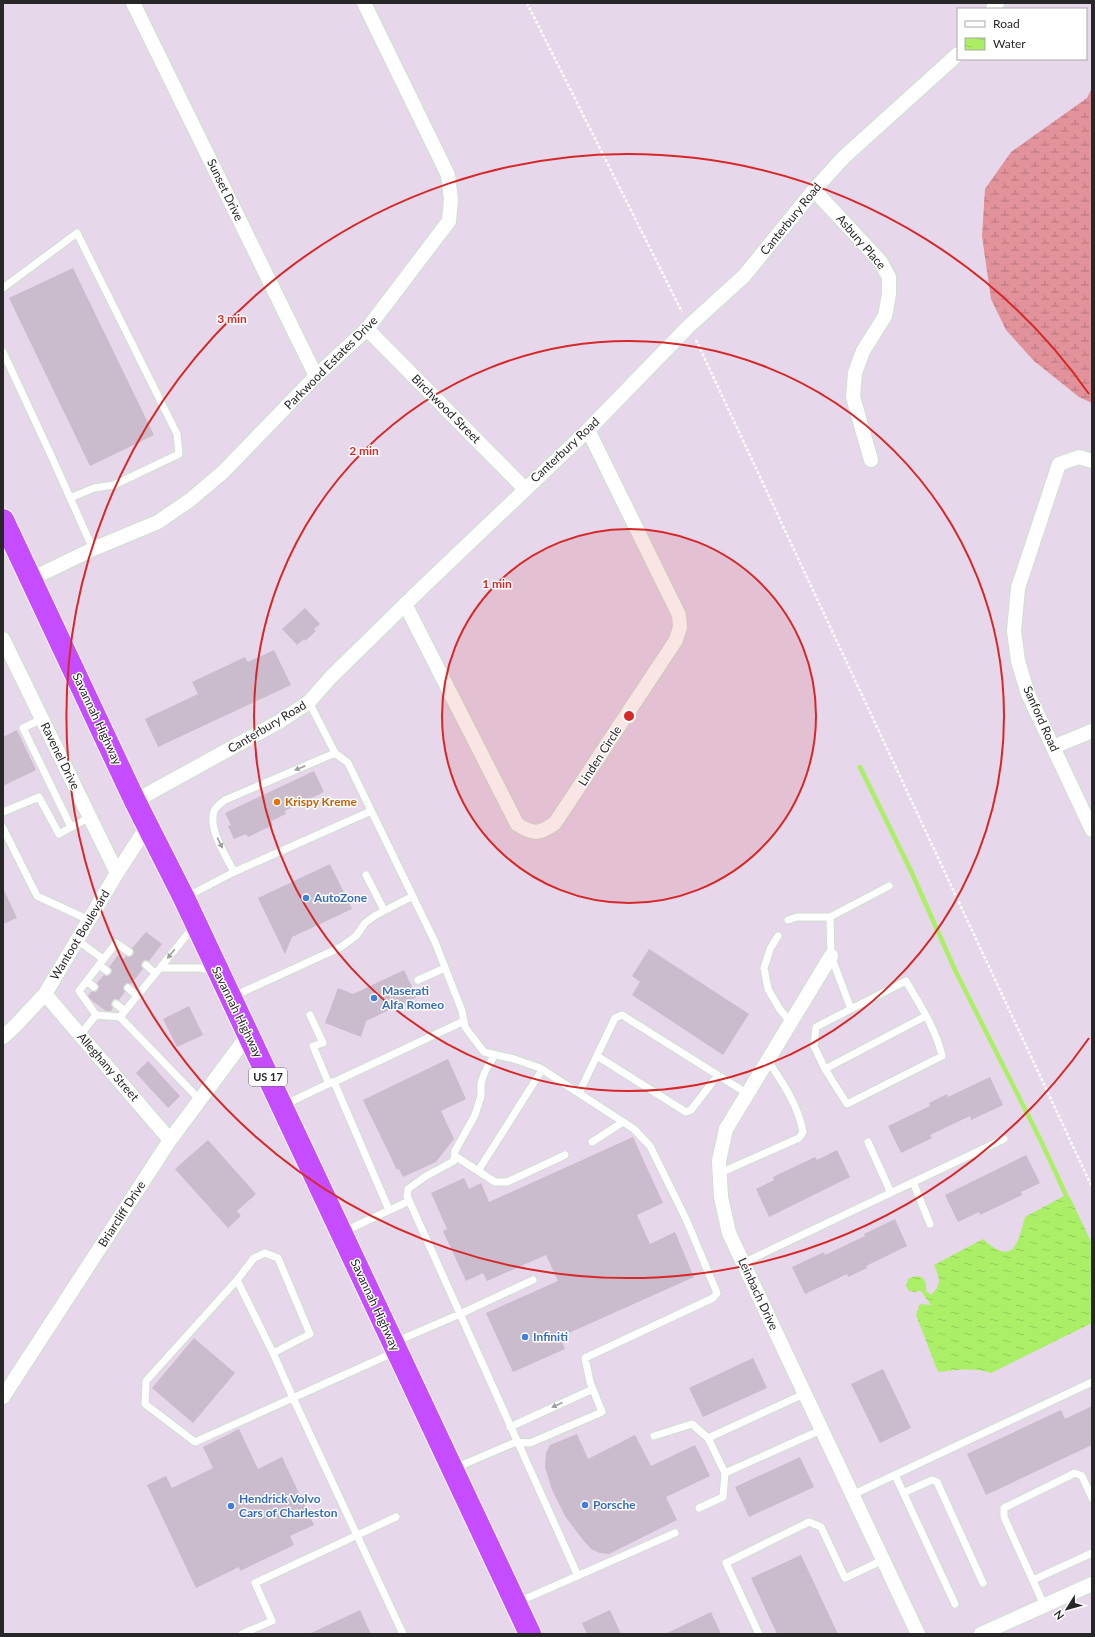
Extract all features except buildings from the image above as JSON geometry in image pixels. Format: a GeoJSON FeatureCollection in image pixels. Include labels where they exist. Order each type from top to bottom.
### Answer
{"type":"FeatureCollection","features":[{"type":"Feature","properties":{"kind":"highway","name":"Savannah Highway"},"geometry":{"type":"LineString","coordinates":[[3,520],[9,547],[31,579],[135,801],[184,898],[530,1634]]}},
{"type":"Feature","properties":{"kind":"street","name":"Sunset Drive"},"geometry":{"type":"LineString","coordinates":[[133,3],[316,376]]}},
{"type":"Feature","properties":{"kind":"street","name":"Parkwood Estates Drive"},"geometry":{"type":"LineString","coordinates":[[31,579],[93,549],[158,522],[190,500],[223,472],[316,376],[367,329],[450,221],[451,200],[448,175],[364,3]]}},
{"type":"Feature","properties":{"kind":"street","name":"Canterbury Road"},"geometry":{"type":"LineString","coordinates":[[135,801],[282,720],[309,702],[331,676],[588,430],[689,326],[744,276],[814,190],[844,157],[957,55]]}},
{"type":"Feature","properties":{"kind":"street","name":"Asbury Place"},"geometry":{"type":"LineString","coordinates":[[814,190],[880,261],[889,277],[889,294],[885,316],[863,351],[855,373],[853,397],[871,460]]}},
{"type":"Feature","properties":{"kind":"street","name":"Birchwood Street"},"geometry":{"type":"LineString","coordinates":[[367,329],[525,489]]}},
{"type":"Feature","properties":{"kind":"street","name":"Linden Circle"},"geometry":{"type":"LineString","coordinates":[[405,604],[517,824],[527,831],[537,832],[546,830],[555,823],[590,771],[676,640],[680,627],[679,615],[588,430]]}},
{"type":"Feature","properties":{"kind":"street","name":"Sanford Road"},"geometry":{"type":"LineString","coordinates":[[1092,461],[1078,457],[1059,464],[1018,588],[1014,631],[1018,660],[1028,694],[1092,830]]}},
{"type":"Feature","properties":{"kind":"street","name":"Ravenel Drive"},"geometry":{"type":"LineString","coordinates":[[3,639],[117,873]]}},
{"type":"Feature","properties":{"kind":"street"},"geometry":{"type":"LineString","coordinates":[[1053,747],[1092,731]]}},
{"type":"Feature","properties":{"kind":"street","name":"Wantoot Boulevard"},"geometry":{"type":"LineString","coordinates":[[3,1037],[45,994],[117,873],[148,825]]}},
{"type":"Feature","properties":{"kind":"street","name":"Leinbach Drive"},"geometry":{"type":"LineString","coordinates":[[832,956],[726,1130],[719,1161],[722,1197],[729,1234],[918,1634]]}},
{"type":"Feature","properties":{"kind":"street","name":"Alleghany Street"},"geometry":{"type":"LineString","coordinates":[[45,994],[170,1140]]}},
{"type":"Feature","properties":{"kind":"street","name":"Briarcliff Drive"},"geometry":{"type":"LineString","coordinates":[[3,1397],[170,1140],[248,1035]]}},
{"type":"Feature","properties":{"kind":"street"},"geometry":{"type":"LineString","coordinates":[[981,1634],[1092,1584]]}},
{"type":"Feature","properties":{"kind":"lane"},"geometry":{"type":"LineString","coordinates":[[3,288],[77,233],[177,434],[179,454],[114,485],[94,488],[70,498]]}},
{"type":"Feature","properties":{"kind":"lane"},"geometry":{"type":"LineString","coordinates":[[3,352],[93,549]]}},
{"type":"Feature","properties":{"kind":"lane"},"geometry":{"type":"LineString","coordinates":[[309,702],[336,753],[348,763],[412,896],[445,968],[462,1011],[465,1027],[484,1052],[514,1059],[542,1070],[634,1129],[650,1146],[686,1219],[717,1293],[713,1298],[585,1358],[590,1382],[602,1412],[530,1443],[516,1442],[453,1469]]}},
{"type":"Feature","properties":{"kind":"lane"},"geometry":{"type":"LineString","coordinates":[[42,719],[23,728],[71,827]]}},
{"type":"Feature","properties":{"kind":"lane"},"geometry":{"type":"LineString","coordinates":[[234,872],[214,830],[214,810],[225,800],[336,753]]}},
{"type":"Feature","properties":{"kind":"lane"},"geometry":{"type":"LineString","coordinates":[[3,812],[39,797],[59,834],[90,817]]}},
{"type":"Feature","properties":{"kind":"lane"},"geometry":{"type":"LineString","coordinates":[[184,898],[234,872],[371,811]]}},
{"type":"Feature","properties":{"kind":"lane"},"geometry":{"type":"LineString","coordinates":[[3,828],[37,896],[89,920]]}},
{"type":"Feature","properties":{"kind":"lane"},"geometry":{"type":"LineString","coordinates":[[366,875],[384,910]]}},
{"type":"Feature","properties":{"kind":"lane"},"geometry":{"type":"LineString","coordinates":[[788,920],[797,917],[830,917],[889,886]]}},
{"type":"Feature","properties":{"kind":"lane"},"geometry":{"type":"LineString","coordinates":[[230,998],[341,947],[356,936],[365,923],[384,910],[412,896]]}},
{"type":"Feature","properties":{"kind":"lane"},"geometry":{"type":"LineString","coordinates":[[830,917],[832,956],[851,1009]]}},
{"type":"Feature","properties":{"kind":"lane"},"geometry":{"type":"LineString","coordinates":[[123,1014],[195,924]]}},
{"type":"Feature","properties":{"kind":"lane"},"geometry":{"type":"LineString","coordinates":[[778,936],[770,949],[764,968],[768,989],[779,1008],[791,1023]]}},
{"type":"Feature","properties":{"kind":"lane"},"geometry":{"type":"LineString","coordinates":[[77,940],[101,962],[107,970]]}},
{"type":"Feature","properties":{"kind":"lane"},"geometry":{"type":"LineString","coordinates":[[96,1015],[79,991],[116,943],[129,952]]}},
{"type":"Feature","properties":{"kind":"lane"},"geometry":{"type":"LineString","coordinates":[[146,965],[158,970],[200,968],[218,972]]}},
{"type":"Feature","properties":{"kind":"lane"},"geometry":{"type":"LineString","coordinates":[[418,980],[445,968]]}},
{"type":"Feature","properties":{"kind":"lane"},"geometry":{"type":"LineString","coordinates":[[87,981],[94,988]]}},
{"type":"Feature","properties":{"kind":"lane"},"geometry":{"type":"LineString","coordinates":[[906,981],[926,1016],[939,1044],[942,1056],[847,1104],[825,1069],[814,1046],[816,1027],[851,1009],[906,981]]}},
{"type":"Feature","properties":{"kind":"lane"},"geometry":{"type":"LineString","coordinates":[[128,988],[137,996]]}},
{"type":"Feature","properties":{"kind":"lane"},"geometry":{"type":"LineString","coordinates":[[116,1004],[123,1014],[200,1100]]}},
{"type":"Feature","properties":{"kind":"lane"},"geometry":{"type":"LineString","coordinates":[[80,1035],[96,1015],[123,1014]]}},
{"type":"Feature","properties":{"kind":"lane"},"geometry":{"type":"LineString","coordinates":[[310,1015],[323,1043],[313,1046],[389,1210]]}},
{"type":"Feature","properties":{"kind":"lane"},"geometry":{"type":"LineString","coordinates":[[579,1093],[616,1018],[622,1015],[748,1094]]}},
{"type":"Feature","properties":{"kind":"lane"},"geometry":{"type":"LineString","coordinates":[[825,1069],[926,1016]]}},
{"type":"Feature","properties":{"kind":"lane"},"geometry":{"type":"LineString","coordinates":[[282,1106],[464,1021]]}},
{"type":"Feature","properties":{"kind":"lane"},"geometry":{"type":"LineString","coordinates":[[495,1055],[484,1074],[481,1083],[481,1096],[475,1115],[455,1151],[454,1161],[426,1176],[408,1189],[407,1196],[516,1442],[578,1576]]}},
{"type":"Feature","properties":{"kind":"lane"},"geometry":{"type":"LineString","coordinates":[[597,1056],[686,1112],[690,1110],[718,1075]]}},
{"type":"Feature","properties":{"kind":"lane"},"geometry":{"type":"LineString","coordinates":[[720,1173],[799,1138],[803,1132],[788,1090],[768,1061]]}},
{"type":"Feature","properties":{"kind":"lane"},"geometry":{"type":"LineString","coordinates":[[478,1171],[542,1070]]}},
{"type":"Feature","properties":{"kind":"lane"},"geometry":{"type":"LineString","coordinates":[[592,1142],[623,1122]]}},
{"type":"Feature","properties":{"kind":"lane"},"geometry":{"type":"LineString","coordinates":[[743,1263],[1004,1139]]}},
{"type":"Feature","properties":{"kind":"lane"},"geometry":{"type":"LineString","coordinates":[[868,1142],[891,1193]]}},
{"type":"Feature","properties":{"kind":"lane"},"geometry":{"type":"LineString","coordinates":[[455,1156],[494,1182],[507,1182],[565,1155]]}},
{"type":"Feature","properties":{"kind":"lane"},"geometry":{"type":"LineString","coordinates":[[913,1182],[930,1224]]}},
{"type":"Feature","properties":{"kind":"lane"},"geometry":{"type":"LineString","coordinates":[[341,1233],[409,1200]]}},
{"type":"Feature","properties":{"kind":"lane"},"geometry":{"type":"LineString","coordinates":[[273,1353],[310,1334],[278,1258],[265,1253],[254,1258],[237,1280],[146,1381],[145,1404],[195,1442],[293,1398],[460,1314],[532,1280]]}},
{"type":"Feature","properties":{"kind":"lane"},"geometry":{"type":"LineString","coordinates":[[237,1280],[273,1353],[403,1634]]}},
{"type":"Feature","properties":{"kind":"lane"},"geometry":{"type":"LineString","coordinates":[[852,1495],[1092,1382]]}},
{"type":"Feature","properties":{"kind":"lane"},"geometry":{"type":"LineString","coordinates":[[510,1427],[593,1389]]}},
{"type":"Feature","properties":{"kind":"lane"},"geometry":{"type":"LineString","coordinates":[[708,1438],[804,1394]]}},
{"type":"Feature","properties":{"kind":"lane"},"geometry":{"type":"LineString","coordinates":[[654,1436],[692,1424],[708,1438],[725,1473],[723,1498],[699,1508]]}},
{"type":"Feature","properties":{"kind":"lane"},"geometry":{"type":"LineString","coordinates":[[725,1473],[821,1430]]}},
{"type":"Feature","properties":{"kind":"lane"},"geometry":{"type":"LineString","coordinates":[[1044,1605],[1004,1517],[1004,1508],[1075,1473],[1082,1476],[1092,1498]]}},
{"type":"Feature","properties":{"kind":"lane"},"geometry":{"type":"LineString","coordinates":[[894,1475],[955,1604]]}},
{"type":"Feature","properties":{"kind":"lane"},"geometry":{"type":"LineString","coordinates":[[903,1493],[932,1480],[937,1482],[983,1583]]}},
{"type":"Feature","properties":{"kind":"lane"},"geometry":{"type":"LineString","coordinates":[[242,1634],[272,1621],[255,1583],[396,1517]]}},
{"type":"Feature","properties":{"kind":"lane"},"geometry":{"type":"LineString","coordinates":[[759,1634],[726,1563],[809,1522],[821,1527],[846,1578],[882,1560]]}},
{"type":"Feature","properties":{"kind":"lane"},"geometry":{"type":"LineString","coordinates":[[516,1603],[675,1533]]}},
{"type":"Feature","properties":{"kind":"lane"},"geometry":{"type":"LineString","coordinates":[[1033,1580],[1092,1553]]}},
{"type":"Feature","properties":{"kind":"path"},"geometry":{"type":"LineString","coordinates":[[527,3],[689,326],[1092,1187]]}},
{"type":"Feature","properties":{"kind":"green space"},"geometry":{"type":"Polygon","coordinates":[[[1092,88],[1092,403],[1079,397],[1034,361],[1006,330],[991,299],[982,236],[985,189],[1011,152],[1087,98],[1092,88]]]}},
{"type":"Feature","properties":{"kind":"water"},"geometry":{"type":"Polygon","coordinates":[[[1066,1195],[1070,1197],[1092,1244],[1092,1323],[991,1373],[978,1370],[938,1372],[916,1315],[920,1304],[931,1305],[921,1291],[909,1291],[906,1286],[908,1279],[919,1276],[924,1279],[926,1291],[931,1295],[937,1288],[939,1281],[934,1265],[983,1239],[1001,1251],[1013,1249],[1020,1236],[1025,1217],[1066,1195]]]}},
{"type":"Feature","properties":{"kind":"waterway"},"geometry":{"type":"LineString","coordinates":[[860,767],[911,871],[955,970],[1040,1139],[1066,1195]]}},
{"type":"Feature","properties":{"kind":"place","name":"Krispy Kreme"},"geometry":{"type":"Point","coordinates":[277,802]}},
{"type":"Feature","properties":{"kind":"place","name":"AutoZone"},"geometry":{"type":"Point","coordinates":[306,898]}},
{"type":"Feature","properties":{"kind":"place","name":"Maserati Alfa Romeo"},"geometry":{"type":"Point","coordinates":[374,998]}},
{"type":"Feature","properties":{"kind":"place","name":"Infiniti"},"geometry":{"type":"Point","coordinates":[525,1337]}},
{"type":"Feature","properties":{"kind":"place","name":"Porsche"},"geometry":{"type":"Point","coordinates":[585,1505]}},
{"type":"Feature","properties":{"kind":"place","name":"Hendrick Volvo Cars of Charleston"},"geometry":{"type":"Point","coordinates":[231,1506]}}]}
